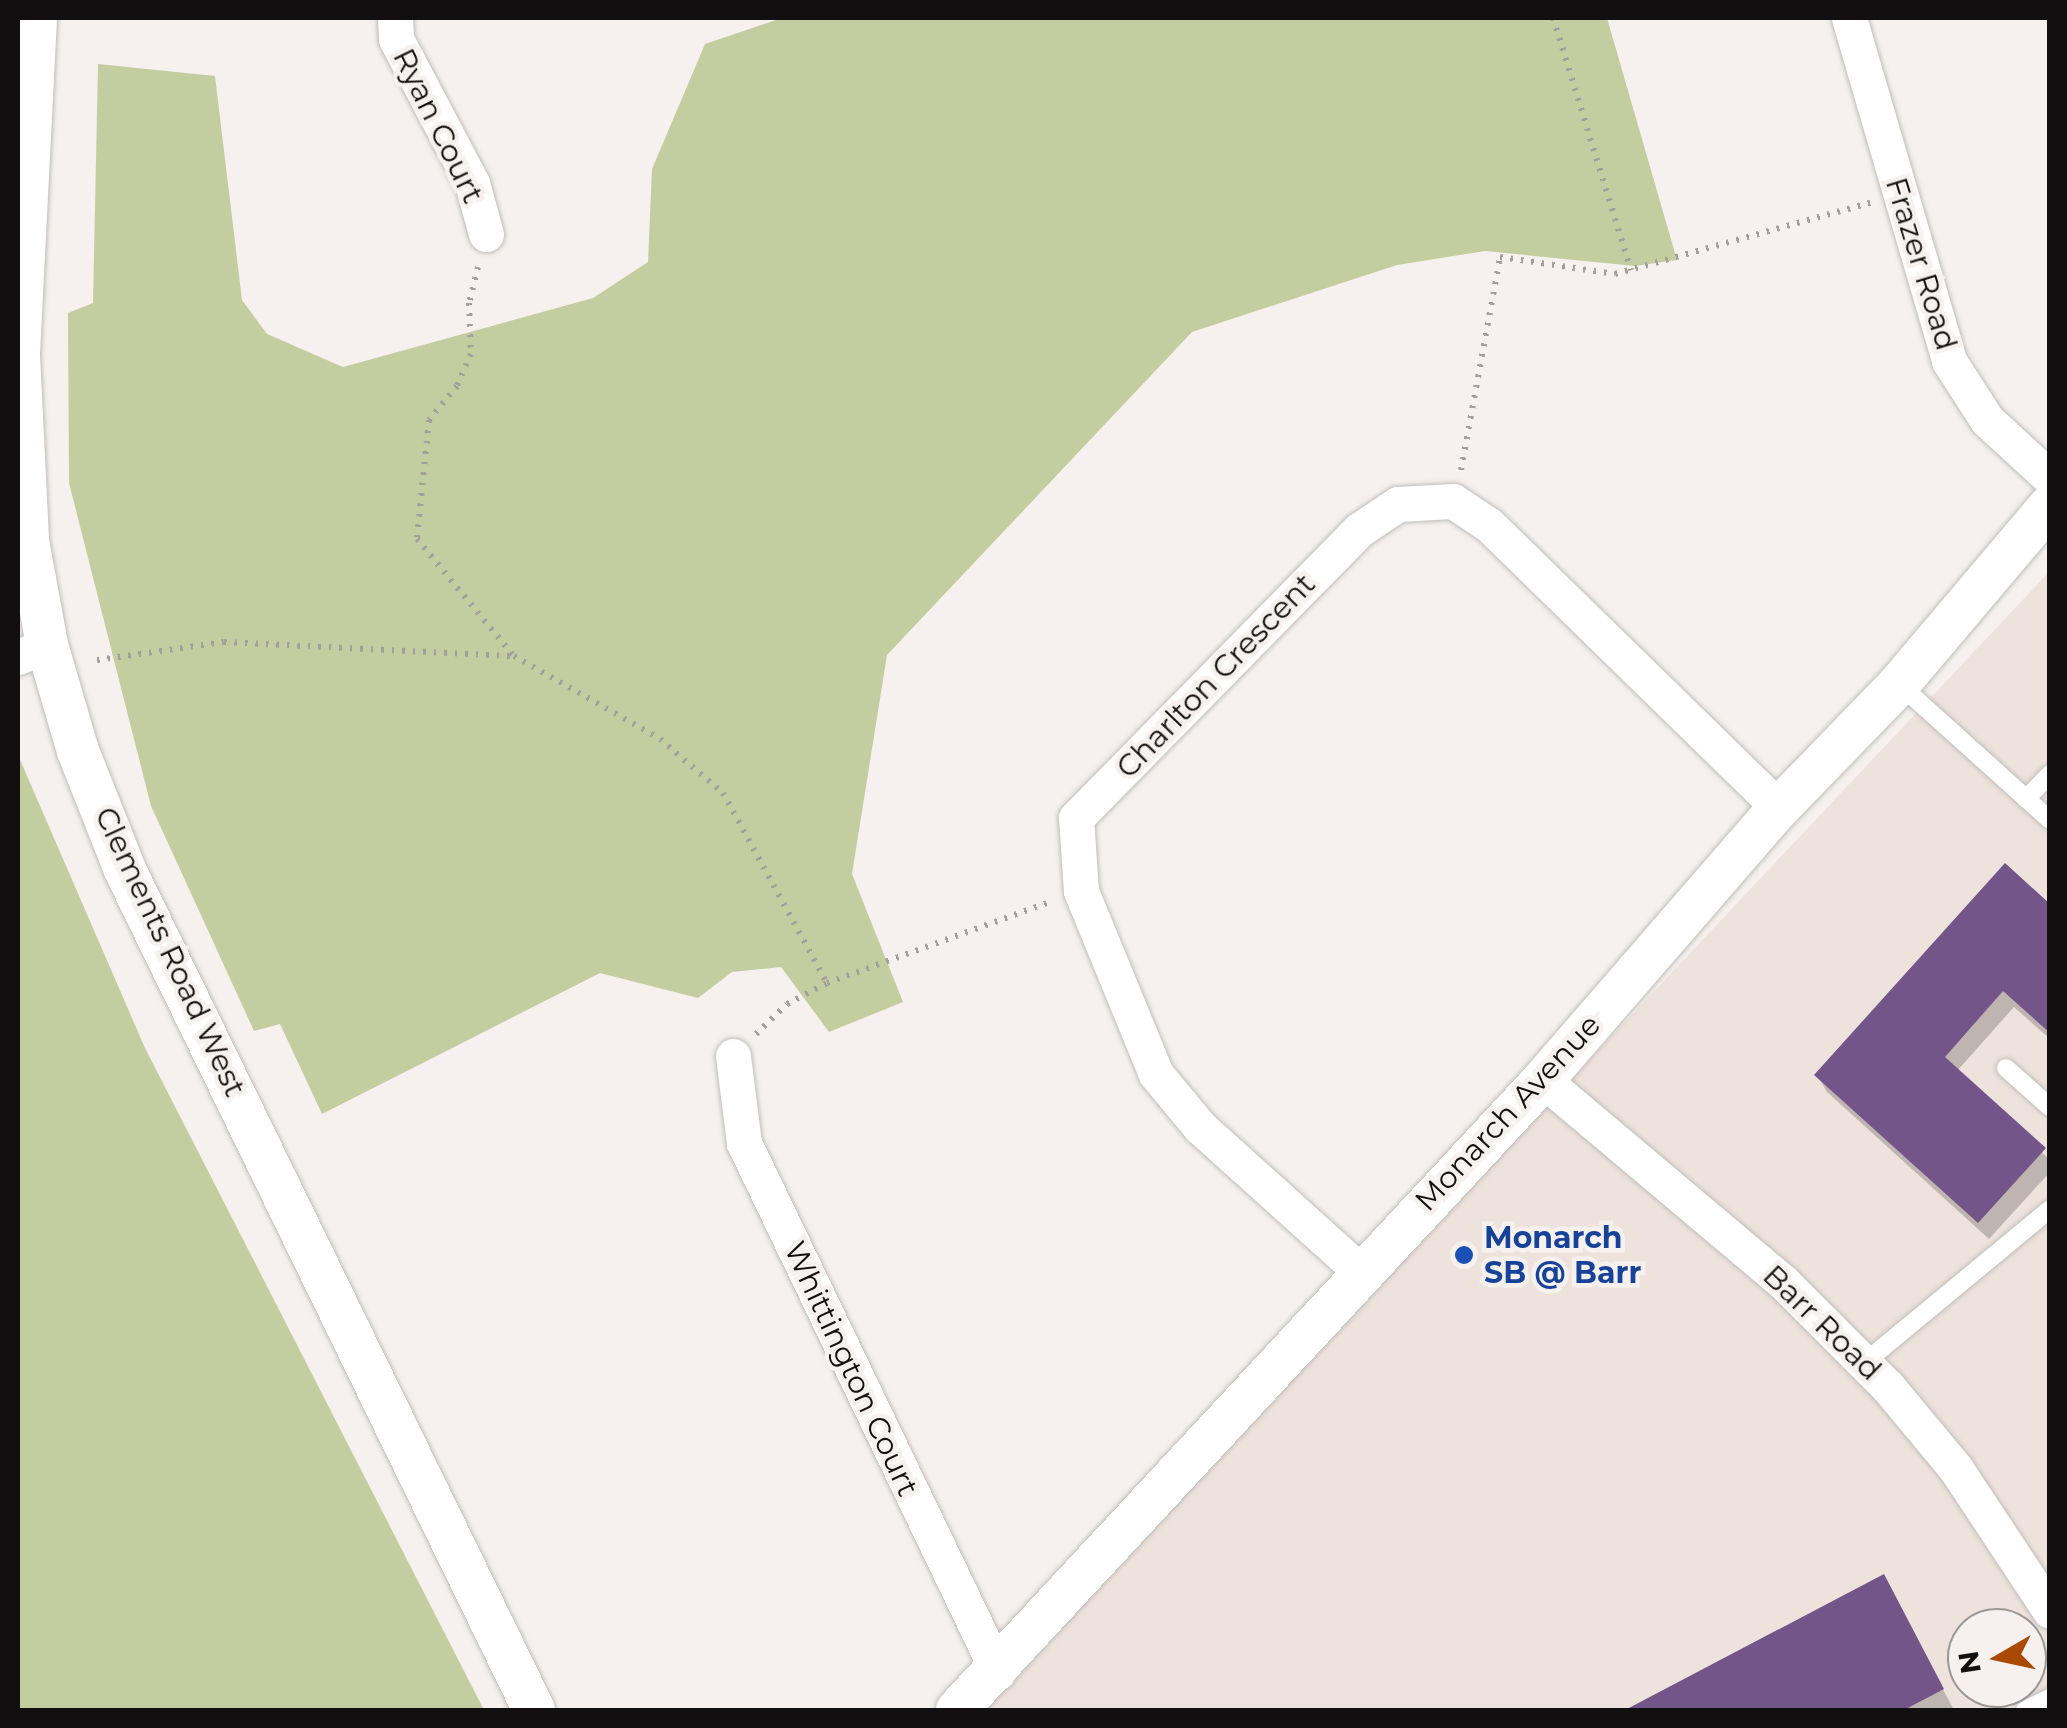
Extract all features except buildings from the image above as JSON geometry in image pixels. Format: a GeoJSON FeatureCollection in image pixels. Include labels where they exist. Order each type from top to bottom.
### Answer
{"type":"FeatureCollection","features":[{"type":"Feature","properties":{"kind":"street","name":"Clements Road West"},"geometry":{"type":"LineString","coordinates":[[36,18],[19,355],[32,651],[78,751],[124,870],[534,1710]]}},
{"type":"Feature","properties":{"kind":"street","name":"Ryan Court"},"geometry":{"type":"LineString","coordinates":[[394,18],[396,39],[472,184],[486,234]]}},
{"type":"Feature","properties":{"kind":"street","name":"Frazer Road"},"geometry":{"type":"LineString","coordinates":[[1849,18],[1950,361],[1987,420],[2050,478]]}},
{"type":"Feature","properties":{"kind":"street"},"geometry":{"type":"LineString","coordinates":[[1452,501],[1488,526],[1780,808]]}},
{"type":"Feature","properties":{"kind":"street","name":"Charlton Crescent"},"geometry":{"type":"LineString","coordinates":[[1360,1271],[1200,1127],[1156,1074],[1081,891],[1076,818],[1359,530],[1398,504],[1452,501]]}},
{"type":"Feature","properties":{"kind":"street","name":"Monarch Avenue"},"geometry":{"type":"LineString","coordinates":[[957,1710],[998,1672],[1124,1524],[1543,1080],[1780,808],[1899,684],[2050,505]]}},
{"type":"Feature","properties":{"kind":"street","name":"Whittington Court"},"geometry":{"type":"LineString","coordinates":[[734,1056],[744,1144],[998,1672]]}},
{"type":"Feature","properties":{"kind":"street","name":"Barr Road"},"geometry":{"type":"LineString","coordinates":[[1543,1080],[1784,1283],[1864,1363],[1956,1469],[2050,1611]]}},
{"type":"Feature","properties":{"kind":"lane"},"geometry":{"type":"LineString","coordinates":[[1899,684],[2050,820]]}},
{"type":"Feature","properties":{"kind":"lane"},"geometry":{"type":"LineString","coordinates":[[2026,799],[2050,774]]}},
{"type":"Feature","properties":{"kind":"lane"},"geometry":{"type":"LineString","coordinates":[[2006,1068],[2050,1107]]}},
{"type":"Feature","properties":{"kind":"lane"},"geometry":{"type":"LineString","coordinates":[[1864,1363],[2050,1210]]}},
{"type":"Feature","properties":{"kind":"lane"},"geometry":{"type":"LineString","coordinates":[[2025,1710],[2050,1698]]}},
{"type":"Feature","properties":{"kind":"path"},"geometry":{"type":"LineString","coordinates":[[1553,18],[1631,270]]}},
{"type":"Feature","properties":{"kind":"path"},"geometry":{"type":"LineString","coordinates":[[1452,501],[1500,257],[1615,274],[1900,194]]}},
{"type":"Feature","properties":{"kind":"path"},"geometry":{"type":"LineString","coordinates":[[486,234],[469,302],[471,354],[458,386],[429,420],[417,538],[514,656],[660,739],[723,793],[827,983]]}},
{"type":"Feature","properties":{"kind":"path"},"geometry":{"type":"LineString","coordinates":[[97,660],[224,642],[514,656]]}},
{"type":"Feature","properties":{"kind":"path"},"geometry":{"type":"LineString","coordinates":[[734,1056],[787,1004],[827,983],[1081,891]]}},
{"type":"Feature","properties":{"kind":"shaded area"},"geometry":{"type":"Polygon","coordinates":[[[2049,572],[2049,1710],[976,1710],[2049,572]]]}},
{"type":"Feature","properties":{"kind":"green space"},"geometry":{"type":"Polygon","coordinates":[[[782,18],[1607,18],[1677,260],[1635,266],[1485,251],[1397,265],[1192,332],[887,655],[852,874],[903,1002],[829,1032],[781,967],[732,972],[698,998],[600,973],[322,1114],[280,1024],[254,1031],[151,806],[69,483],[68,313],[93,303],[98,64],[215,76],[242,300],[267,334],[343,367],[593,298],[648,262],[652,169],[705,44],[782,18]]]}},
{"type":"Feature","properties":{"kind":"green space"},"geometry":{"type":"Polygon","coordinates":[[[18,755],[145,1048],[484,1710],[18,1710],[18,755]]]}},
{"type":"Feature","properties":{"kind":"place","name":"Monarch SB @ Barr"},"geometry":{"type":"Point","coordinates":[1464,1255]}}]}
